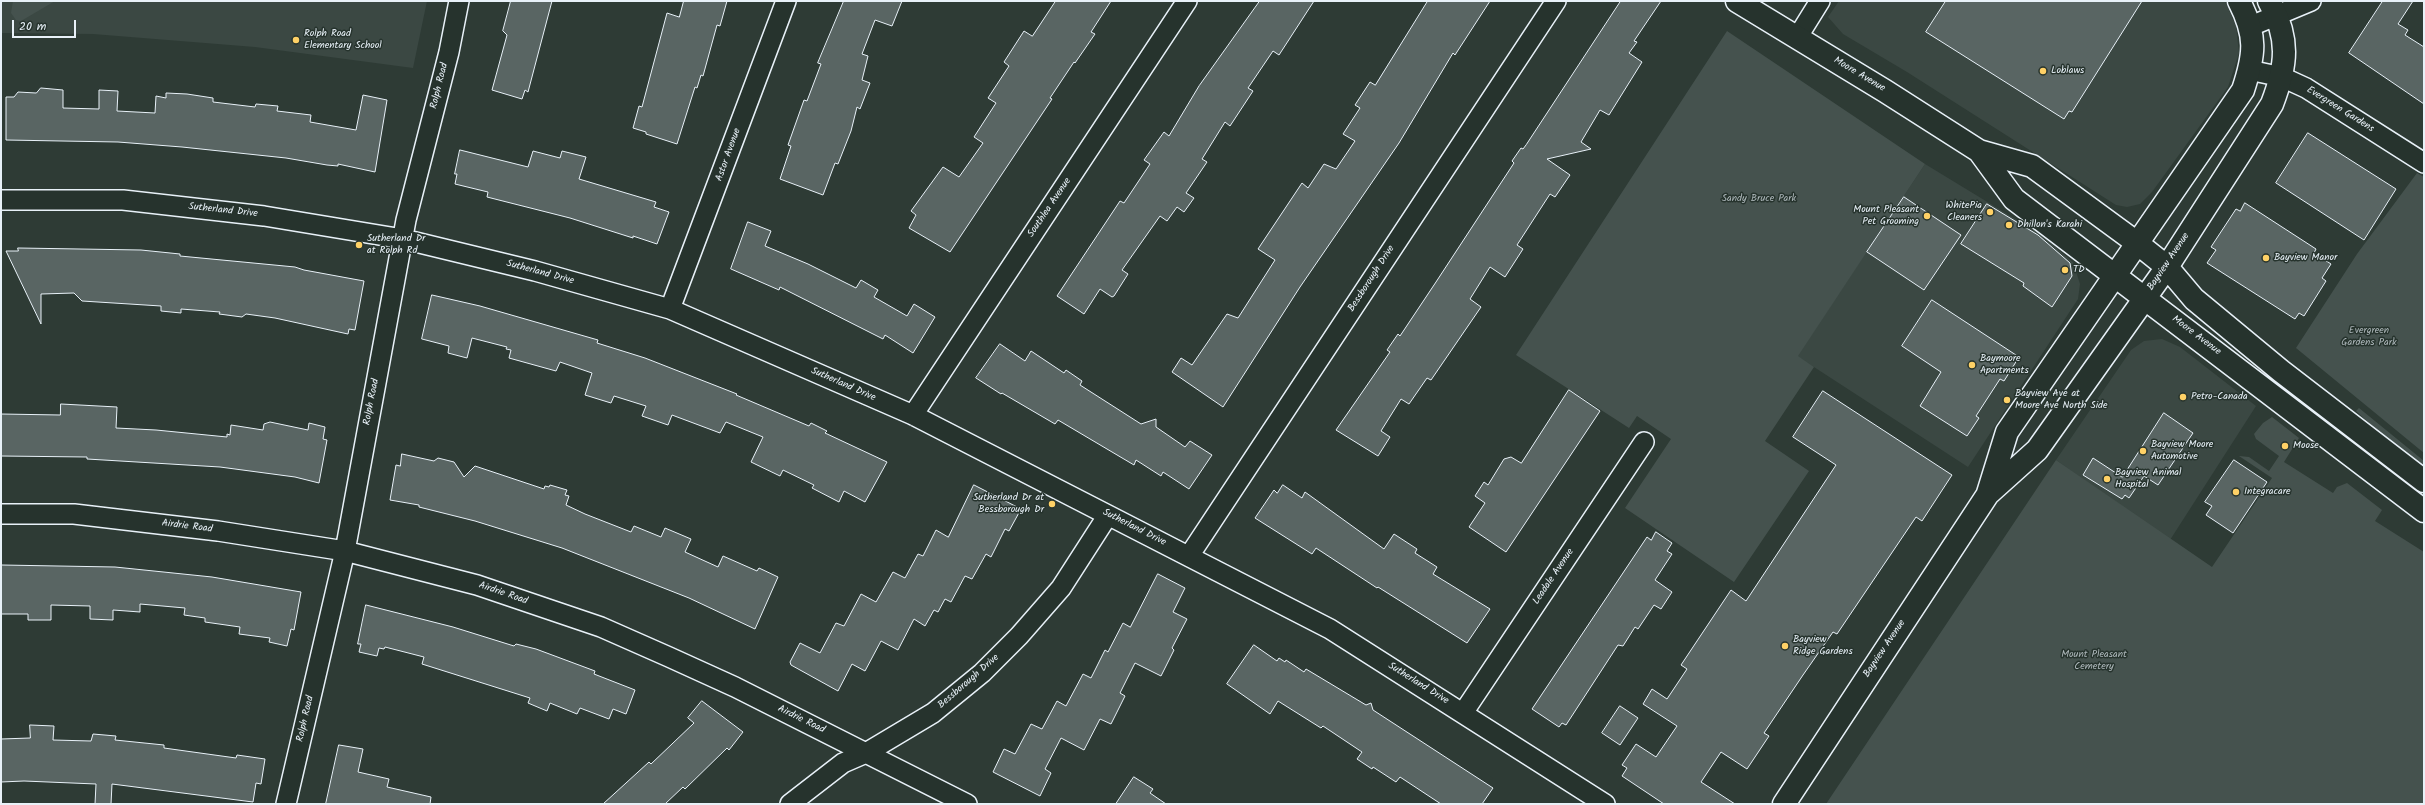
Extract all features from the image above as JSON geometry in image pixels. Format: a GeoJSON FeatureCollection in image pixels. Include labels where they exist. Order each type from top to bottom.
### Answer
{"type":"FeatureCollection","features":[{"type":"Feature","properties":{"kind":"main road","name":"Moore Avenue"},"geometry":{"type":"LineString","coordinates":[[1737,1],[1979,151],[2032,166],[2137,243],[2167,267],[2194,299],[2299,384],[2424,481]]}},
{"type":"Feature","properties":{"kind":"main road","name":"Bayview Avenue"},"geometry":{"type":"LineString","coordinates":[[1988,494],[2007,432],[2243,90],[2250,70],[2254,47],[2251,26],[2239,1]]}},
{"type":"Feature","properties":{"kind":"main road","name":"Bayview Avenue"},"geometry":{"type":"LineString","coordinates":[[1784,804],[1988,494],[2037,450],[2167,267],[2272,104],[2282,77],[2285,48],[2273,8]]}},
{"type":"Feature","properties":{"kind":"main road","name":"Moore Avenue"},"geometry":{"type":"LineString","coordinates":[[1979,151],[2014,199],[2424,511]]}},
{"type":"Feature","properties":{"kind":"main road"},"geometry":{"type":"LineString","coordinates":[[2284,404],[2299,384]]}},
{"type":"Feature","properties":{"kind":"street","name":"Rolph Road"},"geometry":{"type":"LineString","coordinates":[[286,804],[345,551],[403,239],[449,52],[459,1]]}},
{"type":"Feature","properties":{"kind":"street","name":"Astor Avenue"},"geometry":{"type":"LineString","coordinates":[[670,309],[786,1]]}},
{"type":"Feature","properties":{"kind":"street","name":"Southlea Avenue"},"geometry":{"type":"LineString","coordinates":[[913,415],[1188,1]]}},
{"type":"Feature","properties":{"kind":"street","name":"Bessborough Drive"},"geometry":{"type":"LineString","coordinates":[[1189,556],[1556,1]]}},
{"type":"Feature","properties":{"kind":"street"},"geometry":{"type":"LineString","coordinates":[[1797,38],[1820,1]]}},
{"type":"Feature","properties":{"kind":"street"},"geometry":{"type":"LineString","coordinates":[[2251,26],[2273,8],[2311,1]]}},
{"type":"Feature","properties":{"kind":"street","name":"Evergreen Gardens"},"geometry":{"type":"LineString","coordinates":[[2250,70],[2282,77],[2306,88],[2424,163]]}},
{"type":"Feature","properties":{"kind":"street","name":"Sutherland Drive"},"geometry":{"type":"LineString","coordinates":[[1,200],[123,200],[264,216],[403,239],[535,271],[670,309],[913,415],[1330,629],[1605,804]]}},
{"type":"Feature","properties":{"kind":"street","name":"Leadale Avenue"},"geometry":{"type":"LineString","coordinates":[[1464,713],[1644,442]]}},
{"type":"Feature","properties":{"kind":"street","name":"Airdrie Road"},"geometry":{"type":"LineString","coordinates":[[1,514],[74,514],[218,531],[345,551],[477,585],[601,627],[735,687],[967,804]]}},
{"type":"Feature","properties":{"kind":"street","name":"Bessborough Drive"},"geometry":{"type":"LineString","coordinates":[[790,804],[843,763],[866,753],[933,713],[982,673],[1019,636],[1061,588],[1108,516]]}},
{"type":"Feature","properties":{"kind":"shaded area","name":"Rolph Road Elementary School"},"geometry":{"type":"Polygon","coordinates":[[[1,1],[427,1],[413,68],[255,47],[93,34],[1,33],[1,1]]]}},
{"type":"Feature","properties":{"kind":"shaded area"},"geometry":{"type":"Polygon","coordinates":[[[1839,1],[2225,1],[2236,26],[2239,53],[2228,87],[2152,192],[2140,204],[2127,207],[2116,205],[1907,72],[1843,34],[1828,17],[1839,1]]]}},
{"type":"Feature","properties":{"kind":"shaded area"},"geometry":{"type":"Polygon","coordinates":[[[1925,164],[2040,234],[2073,262],[2080,284],[2078,299],[1968,467],[1797,356],[1925,164]]]}},
{"type":"Feature","properties":{"kind":"shaded area"},"geometry":{"type":"Polygon","coordinates":[[[2162,339],[2180,347],[2256,406],[2170,540],[2056,460],[2131,350],[2144,341],[2162,339]]]}},
{"type":"Feature","properties":{"kind":"green space"},"geometry":{"type":"Polygon","coordinates":[[[13,1],[55,1],[21,21],[16,20],[11,13],[13,1]]]}},
{"type":"Feature","properties":{"kind":"green space","name":"Sandy Bruce Park"},"geometry":{"type":"Polygon","coordinates":[[[1727,31],[1925,164],[1798,356],[1814,367],[1765,441],[1809,471],[1734,582],[1625,508],[1671,439],[1637,416],[1629,428],[1516,355],[1727,31]]]}},
{"type":"Feature","properties":{"kind":"green space","name":"Evergreen Gardens Park"},"geometry":{"type":"Polygon","coordinates":[[[2417,173],[2424,177],[2424,453],[2296,348],[2357,254],[2417,173]]]}},
{"type":"Feature","properties":{"kind":"green space"},"geometry":{"type":"Polygon","coordinates":[[[2359,408],[2424,461],[2424,467],[2379,432],[2356,411],[2359,408]]]}},
{"type":"Feature","properties":{"kind":"green space","name":"Mount Pleasant Cemetery"},"geometry":{"type":"Polygon","coordinates":[[[2272,417],[2299,438],[2284,462],[2333,493],[2337,487],[2347,483],[2382,510],[2375,521],[2424,552],[2424,804],[1826,804],[2056,460],[2212,567],[2272,478],[2239,456],[2249,457],[2269,471],[2279,456],[2256,439],[2254,434],[2263,423],[2272,417]]]}},
{"type":"Feature","properties":{"kind":"building"},"geometry":{"type":"Polygon","coordinates":[[[511,1],[552,1],[528,92],[525,90],[522,99],[492,90],[507,35],[503,31],[511,1]]]}},
{"type":"Feature","properties":{"kind":"building"},"geometry":{"type":"Polygon","coordinates":[[[684,1],[727,1],[720,26],[717,25],[703,76],[701,75],[697,88],[695,87],[677,144],[633,128],[639,106],[642,107],[667,13],[679,17],[684,1]]]}},
{"type":"Feature","properties":{"kind":"building"},"geometry":{"type":"Polygon","coordinates":[[[844,1],[902,1],[892,26],[875,20],[862,54],[868,56],[862,80],[870,83],[860,109],[857,107],[851,131],[838,164],[835,163],[823,195],[780,179],[791,146],[788,145],[804,100],[807,101],[821,64],[818,63],[844,1]]]}},
{"type":"Feature","properties":{"kind":"building"},"geometry":{"type":"Polygon","coordinates":[[[1056,1],[1111,1],[1091,32],[1095,34],[1050,98],[1052,99],[950,252],[909,228],[916,215],[911,211],[943,167],[959,177],[983,143],[974,137],[996,103],[988,98],[1009,66],[1004,62],[1024,31],[1032,36],[1056,1]]]}},
{"type":"Feature","properties":{"kind":"building"},"geometry":{"type":"Polygon","coordinates":[[[1260,1],[1314,1],[1279,55],[1273,51],[1248,88],[1253,91],[1230,126],[1225,122],[1202,159],[1207,162],[1186,193],[1194,198],[1184,212],[1177,207],[1167,221],[1160,216],[1122,270],[1128,274],[1114,296],[1112,297],[1100,289],[1084,314],[1057,296],[1120,201],[1124,203],[1150,164],[1144,160],[1164,132],[1169,136],[1199,86],[1260,1]]]}},
{"type":"Feature","properties":{"kind":"building"},"geometry":{"type":"Polygon","coordinates":[[[1428,1],[1490,1],[1455,55],[1453,53],[1399,143],[1300,287],[1223,407],[1172,372],[1181,358],[1192,365],[1227,314],[1238,318],[1275,260],[1258,249],[1302,183],[1308,188],[1324,164],[1336,169],[1355,141],[1343,134],[1360,108],[1355,105],[1370,82],[1375,85],[1428,1]]]}},
{"type":"Feature","properties":{"kind":"building"},"geometry":{"type":"Polygon","coordinates":[[[1621,1],[1661,1],[1634,41],[1637,42],[1629,53],[1642,62],[1609,115],[1600,110],[1581,142],[1591,149],[1547,159],[1570,175],[1555,197],[1550,194],[1517,245],[1523,249],[1505,277],[1490,267],[1470,299],[1481,307],[1431,380],[1427,378],[1409,404],[1401,399],[1381,431],[1390,437],[1378,456],[1336,430],[1390,352],[1387,350],[1398,334],[1400,336],[1514,163],[1512,161],[1521,148],[1523,149],[1526,145],[1621,1]]]}},
{"type":"Feature","properties":{"kind":"building","name":"Loblaws"},"geometry":{"type":"Polygon","coordinates":[[[1946,1],[2142,1],[2072,112],[2069,111],[2064,119],[1926,32],[1946,1]]]}},
{"type":"Feature","properties":{"kind":"building"},"geometry":{"type":"Polygon","coordinates":[[[2383,1],[2413,1],[2398,24],[2408,30],[2405,35],[2424,47],[2424,104],[2349,53],[2383,1]]]}},
{"type":"Feature","properties":{"kind":"building"},"geometry":{"type":"Polygon","coordinates":[[[41,88],[63,90],[63,108],[99,109],[99,90],[118,91],[117,111],[155,113],[156,96],[166,98],[166,93],[187,94],[213,98],[213,102],[255,107],[256,104],[278,106],[277,111],[311,115],[310,122],[356,130],[363,95],[387,100],[375,172],[338,164],[338,166],[327,165],[286,158],[182,147],[118,142],[6,140],[6,97],[14,97],[18,92],[36,93],[41,88]]]}},
{"type":"Feature","properties":{"kind":"building"},"geometry":{"type":"Polygon","coordinates":[[[2308,133],[2396,189],[2364,240],[2276,183],[2308,133]]]}},
{"type":"Feature","properties":{"kind":"building"},"geometry":{"type":"Polygon","coordinates":[[[460,150],[528,167],[533,151],[560,158],[562,151],[586,157],[579,179],[656,202],[654,207],[669,212],[657,244],[570,218],[487,197],[488,192],[455,184],[457,174],[455,174],[460,150]]]}},
{"type":"Feature","properties":{"kind":"building"},"geometry":{"type":"Polygon","coordinates":[[[1904,197],[1961,235],[1924,290],[1867,252],[1904,197]]]}},
{"type":"Feature","properties":{"kind":"building","name":"Bayview Manor"},"geometry":{"type":"Polygon","coordinates":[[[2245,203],[2316,249],[2314,253],[2331,264],[2322,278],[2326,281],[2304,316],[2299,313],[2295,319],[2207,263],[2216,250],[2211,247],[2236,209],[2240,211],[2245,203]]]}},
{"type":"Feature","properties":{"kind":"building"},"geometry":{"type":"Polygon","coordinates":[[[1987,204],[2038,235],[2070,263],[2072,276],[2052,307],[2023,286],[2024,283],[1961,244],[1987,204]]]}},
{"type":"Feature","properties":{"kind":"building"},"geometry":{"type":"Polygon","coordinates":[[[748,222],[771,231],[765,246],[808,264],[856,288],[861,280],[878,290],[874,297],[907,316],[914,304],[935,317],[913,353],[885,335],[883,339],[780,287],[779,290],[731,269],[748,222]]]}},
{"type":"Feature","properties":{"kind":"building"},"geometry":{"type":"Polygon","coordinates":[[[18,248],[141,250],[180,254],[180,256],[295,267],[364,281],[355,330],[349,329],[348,334],[275,318],[246,314],[242,317],[219,314],[220,312],[181,309],[181,313],[161,311],[161,306],[82,301],[74,293],[41,294],[41,324],[6,251],[18,251],[18,248]]]}},
{"type":"Feature","properties":{"kind":"building"},"geometry":{"type":"Polygon","coordinates":[[[432,295],[480,306],[598,340],[597,343],[645,358],[737,394],[736,395],[809,426],[811,423],[827,431],[825,433],[887,462],[865,502],[844,491],[839,502],[812,488],[814,485],[783,470],[780,476],[751,462],[763,437],[726,422],[720,433],[672,415],[668,425],[642,416],[646,406],[614,396],[611,403],[585,395],[592,373],[560,362],[556,371],[509,358],[511,350],[506,349],[507,347],[472,338],[467,358],[448,353],[449,346],[422,339],[432,295]]]}},
{"type":"Feature","properties":{"kind":"building","name":"Baymoore Apartments"},"geometry":{"type":"Polygon","coordinates":[[[1932,300],[2019,357],[2004,381],[2000,379],[1976,416],[1979,418],[1967,436],[1920,406],[1941,372],[1902,346],[1932,300]]]}},
{"type":"Feature","properties":{"kind":"building"},"geometry":{"type":"Polygon","coordinates":[[[1000,344],[1025,361],[1031,351],[1064,373],[1066,370],[1082,381],[1080,385],[1141,424],[1156,419],[1156,427],[1185,447],[1190,441],[1212,455],[1189,489],[1163,472],[1161,476],[1136,460],[1134,465],[1058,420],[1055,424],[1002,393],[1001,394],[976,378],[1000,344]]]}},
{"type":"Feature","properties":{"kind":"building"},"geometry":{"type":"Polygon","coordinates":[[[1569,390],[1600,411],[1506,552],[1469,527],[1485,503],[1475,496],[1484,482],[1488,485],[1504,459],[1511,457],[1521,463],[1569,390]]]}},
{"type":"Feature","properties":{"kind":"building"},"geometry":{"type":"Polygon","coordinates":[[[1823,391],[1952,475],[1922,521],[1916,517],[1837,634],[1833,632],[1803,675],[1764,733],[1769,736],[1747,769],[1721,752],[1701,782],[1735,804],[1664,804],[1622,776],[1627,768],[1622,765],[1636,744],[1656,757],[1677,726],[1643,704],[1652,689],[1667,699],[1687,669],[1681,665],[1731,590],[1746,601],[1836,465],[1793,437],[1823,391]]]}},
{"type":"Feature","properties":{"kind":"building"},"geometry":{"type":"Polygon","coordinates":[[[61,404],[117,407],[116,428],[156,430],[227,437],[227,434],[230,435],[231,425],[263,430],[264,424],[270,422],[308,430],[309,423],[325,427],[323,439],[327,440],[319,483],[295,477],[220,467],[87,459],[87,457],[1,456],[1,414],[60,415],[61,404]]]}},
{"type":"Feature","properties":{"kind":"building"},"geometry":{"type":"Polygon","coordinates":[[[2164,413],[2193,433],[2158,485],[2144,476],[2129,498],[2125,495],[2122,499],[2083,475],[2093,458],[2122,477],[2164,413]]]}},
{"type":"Feature","properties":{"kind":"building"},"geometry":{"type":"Polygon","coordinates":[[[402,454],[434,461],[438,458],[454,462],[464,477],[475,466],[544,489],[545,486],[549,487],[550,485],[567,490],[565,495],[569,496],[566,505],[585,514],[631,532],[634,526],[661,537],[665,528],[691,539],[685,552],[718,567],[723,556],[757,571],[759,568],[778,577],[755,629],[689,598],[562,548],[475,521],[419,507],[419,505],[390,500],[396,465],[400,466],[402,454]]]}},
{"type":"Feature","properties":{"kind":"building","name":"Integracare"},"geometry":{"type":"Polygon","coordinates":[[[2234,460],[2267,482],[2233,533],[2206,515],[2212,506],[2205,502],[2234,460]]]}},
{"type":"Feature","properties":{"kind":"building"},"geometry":{"type":"Polygon","coordinates":[[[974,485],[1021,509],[1009,531],[1005,529],[991,557],[986,554],[972,579],[965,576],[951,602],[945,599],[938,612],[934,610],[925,626],[914,619],[898,650],[881,641],[865,671],[852,664],[838,691],[791,665],[790,662],[800,643],[820,653],[836,623],[844,626],[861,594],[876,602],[893,572],[905,578],[918,554],[923,556],[936,530],[948,537],[974,485]]]}},
{"type":"Feature","properties":{"kind":"building"},"geometry":{"type":"Polygon","coordinates":[[[1283,485],[1302,498],[1305,492],[1384,549],[1394,534],[1417,549],[1415,553],[1437,567],[1433,574],[1490,609],[1467,643],[1378,587],[1377,588],[1316,548],[1312,554],[1255,518],[1274,490],[1277,493],[1283,485]]]}},
{"type":"Feature","properties":{"kind":"building"},"geometry":{"type":"Polygon","coordinates":[[[1656,532],[1672,543],[1667,551],[1672,554],[1655,580],[1672,592],[1661,609],[1654,605],[1638,629],[1635,627],[1623,646],[1618,645],[1566,725],[1562,723],[1559,727],[1532,709],[1647,537],[1651,540],[1656,532]]]}},
{"type":"Feature","properties":{"kind":"building"},"geometry":{"type":"Polygon","coordinates":[[[1,565],[115,567],[212,577],[301,592],[294,630],[291,629],[287,646],[269,642],[270,638],[239,634],[240,627],[205,622],[205,618],[184,615],[185,608],[140,604],[140,612],[113,610],[113,620],[90,619],[90,606],[51,605],[51,620],[28,620],[28,614],[1,614],[1,565]]]}},
{"type":"Feature","properties":{"kind":"building"},"geometry":{"type":"Polygon","coordinates":[[[1158,574],[1185,588],[1173,612],[1187,619],[1172,648],[1174,650],[1161,676],[1135,663],[1120,693],[1125,696],[1111,724],[1100,719],[1084,750],[1061,738],[1045,769],[1051,773],[1040,796],[993,772],[1004,749],[1015,754],[1031,724],[1042,729],[1057,701],[1066,706],[1083,674],[1091,678],[1105,650],[1108,652],[1123,623],[1130,627],[1158,574]]]}},
{"type":"Feature","properties":{"kind":"building"},"geometry":{"type":"Polygon","coordinates":[[[366,605],[453,627],[514,646],[516,644],[536,649],[595,671],[594,674],[635,690],[626,714],[613,709],[609,719],[580,708],[577,714],[550,703],[547,711],[528,703],[530,698],[422,664],[424,657],[385,647],[384,649],[379,648],[377,656],[359,652],[361,644],[358,644],[366,605]]]}},
{"type":"Feature","properties":{"kind":"building"},"geometry":{"type":"Polygon","coordinates":[[[1254,645],[1277,661],[1279,658],[1285,662],[1286,660],[1304,672],[1306,669],[1366,705],[1371,703],[1373,710],[1493,788],[1482,804],[1441,804],[1400,777],[1396,782],[1373,767],[1372,769],[1357,759],[1362,752],[1323,726],[1321,728],[1278,701],[1270,714],[1227,684],[1254,645]]]}},
{"type":"Feature","properties":{"kind":"building"},"geometry":{"type":"Polygon","coordinates":[[[702,701],[743,732],[729,750],[727,748],[685,789],[683,787],[665,804],[603,804],[649,762],[651,764],[694,723],[688,718],[702,701]]]}},
{"type":"Feature","properties":{"kind":"building"},"geometry":{"type":"Polygon","coordinates":[[[1620,706],[1638,718],[1620,745],[1602,733],[1620,706]]]}},
{"type":"Feature","properties":{"kind":"building"},"geometry":{"type":"Polygon","coordinates":[[[30,725],[54,726],[53,740],[91,741],[93,734],[116,736],[115,740],[164,745],[164,748],[236,758],[237,755],[265,759],[261,784],[256,783],[253,802],[112,784],[111,804],[95,804],[96,784],[24,781],[1,782],[1,739],[30,738],[30,725]]]}},
{"type":"Feature","properties":{"kind":"building"},"geometry":{"type":"Polygon","coordinates":[[[339,745],[363,749],[358,772],[389,779],[387,787],[431,797],[430,804],[326,804],[339,745]]]}},
{"type":"Feature","properties":{"kind":"building"},"geometry":{"type":"Polygon","coordinates":[[[1134,777],[1153,789],[1150,793],[1166,804],[1116,804],[1134,777]]]}},
{"type":"Feature","properties":{"kind":"place","name":"Rolph Road Elementary School"},"geometry":{"type":"Point","coordinates":[296,40]}},
{"type":"Feature","properties":{"kind":"place","name":"Loblaws"},"geometry":{"type":"Point","coordinates":[2043,71]}},
{"type":"Feature","properties":{"kind":"place","name":"WhitePia Cleaners"},"geometry":{"type":"Point","coordinates":[1990,212]}},
{"type":"Feature","properties":{"kind":"place","name":"Mount Pleasant Pet Grooming"},"geometry":{"type":"Point","coordinates":[1927,216]}},
{"type":"Feature","properties":{"kind":"place","name":"Dhillon's Karahi"},"geometry":{"type":"Point","coordinates":[2009,225]}},
{"type":"Feature","properties":{"kind":"place","name":"Sutherland Dr at Rolph Rd"},"geometry":{"type":"Point","coordinates":[359,245]}},
{"type":"Feature","properties":{"kind":"place","name":"Bayview Manor"},"geometry":{"type":"Point","coordinates":[2266,258]}},
{"type":"Feature","properties":{"kind":"place","name":"TD"},"geometry":{"type":"Point","coordinates":[2065,270]}},
{"type":"Feature","properties":{"kind":"place","name":"Baymoore Apartments"},"geometry":{"type":"Point","coordinates":[1972,365]}},
{"type":"Feature","properties":{"kind":"place","name":"Petro-Canada"},"geometry":{"type":"Point","coordinates":[2183,397]}},
{"type":"Feature","properties":{"kind":"place","name":"Bayview Ave at Moore Ave North Side"},"geometry":{"type":"Point","coordinates":[2007,400]}},
{"type":"Feature","properties":{"kind":"place","name":"Moose"},"geometry":{"type":"Point","coordinates":[2285,446]}},
{"type":"Feature","properties":{"kind":"place","name":"Bayview Moore Automotive"},"geometry":{"type":"Point","coordinates":[2143,451]}},
{"type":"Feature","properties":{"kind":"place","name":"Bayview Animal Hospital"},"geometry":{"type":"Point","coordinates":[2107,479]}},
{"type":"Feature","properties":{"kind":"place","name":"Integracare"},"geometry":{"type":"Point","coordinates":[2236,492]}},
{"type":"Feature","properties":{"kind":"place","name":"Sutherland Dr at Bessborough Dr"},"geometry":{"type":"Point","coordinates":[1052,504]}},
{"type":"Feature","properties":{"kind":"place","name":"Bayview Ridge Gardens"},"geometry":{"type":"Point","coordinates":[1785,646]}}]}
